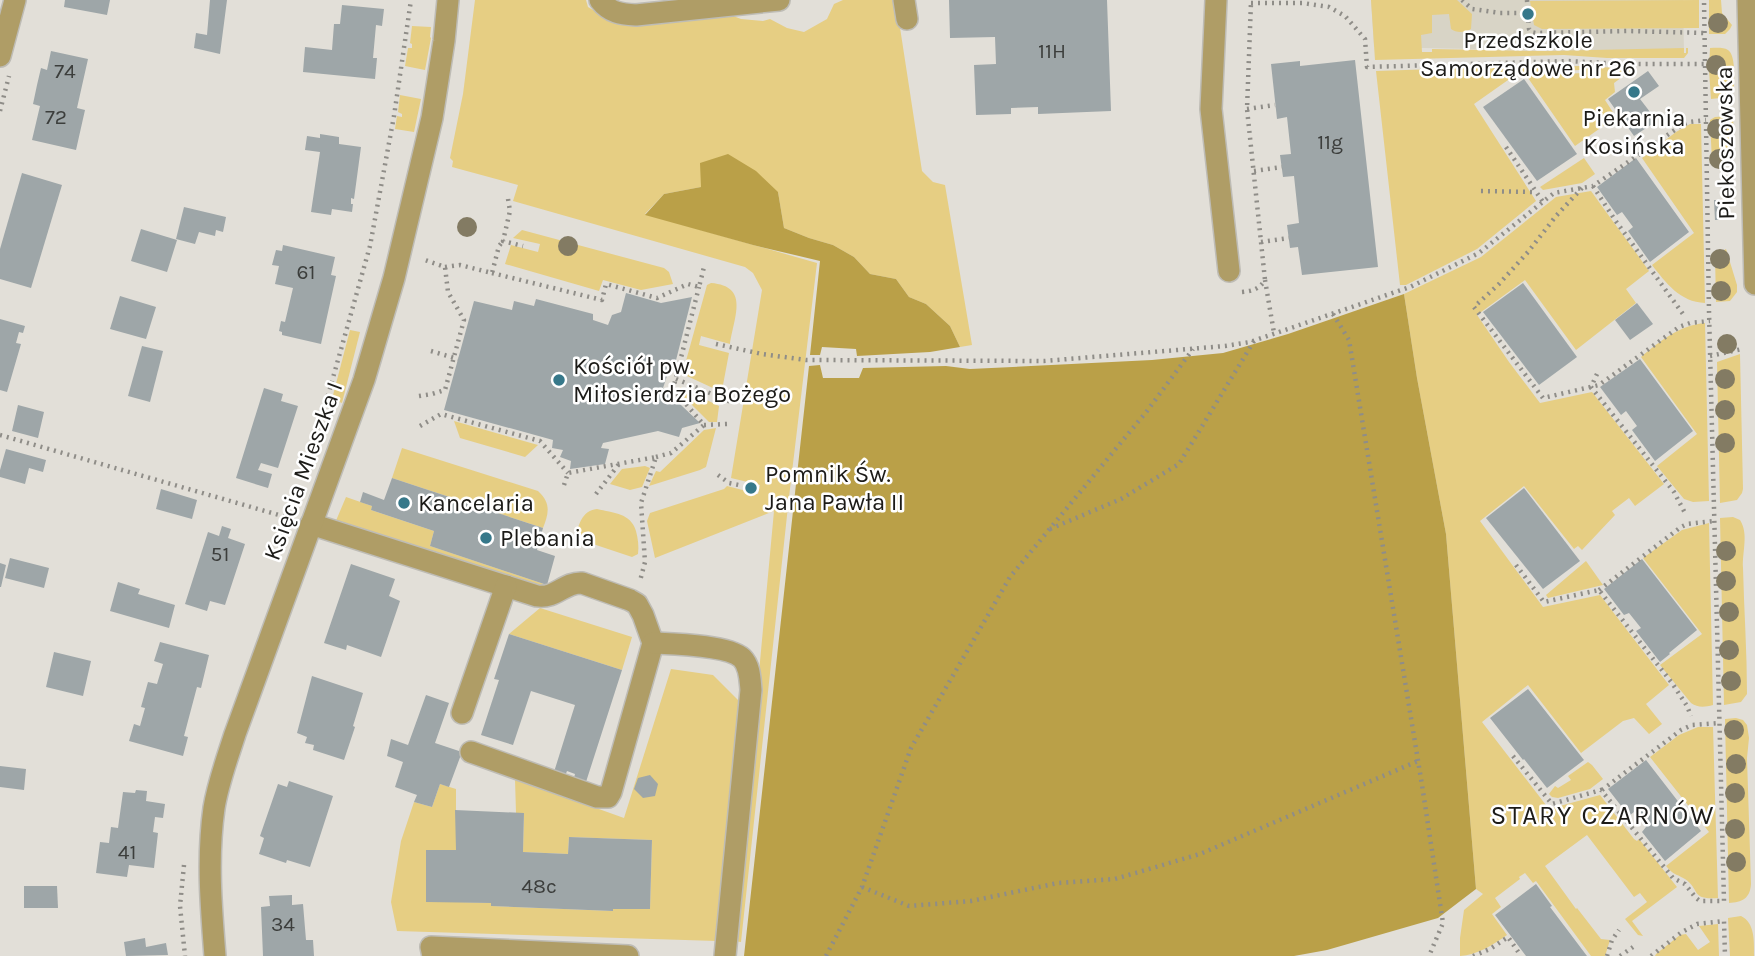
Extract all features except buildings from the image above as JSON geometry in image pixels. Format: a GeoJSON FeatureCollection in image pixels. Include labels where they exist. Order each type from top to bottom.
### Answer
{"type":"FeatureCollection","features":[{"type":"Feature","properties":{"kind":"street"},"geometry":{"type":"LineString","coordinates":[[0,56],[15,0]]}},
{"type":"Feature","properties":{"kind":"street","name":"Księcia Mieszka I"},"geometry":{"type":"LineString","coordinates":[[215,956],[211,858],[213,817],[219,788],[234,734],[359,396],[394,278],[432,118],[448,0]]}},
{"type":"Feature","properties":{"kind":"street"},"geometry":{"type":"LineString","coordinates":[[600,0],[616,13],[636,15],[737,2],[779,0]]}},
{"type":"Feature","properties":{"kind":"street"},"geometry":{"type":"LineString","coordinates":[[1216,0],[1211,109],[1230,282]]}},
{"type":"Feature","properties":{"kind":"street","name":"Piekoszowska"},"geometry":{"type":"LineString","coordinates":[[1748,0],[1755,284]]}},
{"type":"Feature","properties":{"kind":"street"},"geometry":{"type":"LineString","coordinates":[[311,524],[545,597],[567,586],[582,583],[637,604],[653,643],[608,797],[597,797],[471,752]]}},
{"type":"Feature","properties":{"kind":"street"},"geometry":{"type":"LineString","coordinates":[[463,713],[506,586]]}},
{"type":"Feature","properties":{"kind":"street"},"geometry":{"type":"LineString","coordinates":[[653,643],[717,648],[741,657],[748,667],[751,690],[725,956]]}},
{"type":"Feature","properties":{"kind":"street"},"geometry":{"type":"LineString","coordinates":[[433,956],[431,947],[497,953],[628,956]]}},
{"type":"Feature","properties":{"kind":"path"},"geometry":{"type":"LineString","coordinates":[[307,457],[329,392],[370,246],[394,116],[411,0]]}},
{"type":"Feature","properties":{"kind":"path"},"geometry":{"type":"LineString","coordinates":[[1462,0],[1472,9],[1527,13]]}},
{"type":"Feature","properties":{"kind":"path"},"geometry":{"type":"LineString","coordinates":[[1527,0],[1529,29],[1536,33],[1704,33]]}},
{"type":"Feature","properties":{"kind":"path"},"geometry":{"type":"LineString","coordinates":[[1601,790],[1673,878],[1685,884],[1700,901],[1724,901],[1703,0]]}},
{"type":"Feature","properties":{"kind":"path"},"geometry":{"type":"LineString","coordinates":[[1274,333],[1265,280],[1247,109],[1251,1],[1329,7],[1345,16],[1365,39],[1367,68],[1568,61],[1704,64]]}},
{"type":"Feature","properties":{"kind":"path"},"geometry":{"type":"LineString","coordinates":[[1247,109],[1275,105]]}},
{"type":"Feature","properties":{"kind":"path"},"geometry":{"type":"LineString","coordinates":[[716,344],[806,360],[1044,361],[1225,346],[1255,340],[1410,287],[1479,253],[1554,193],[1592,186],[1682,125],[1706,120]]}},
{"type":"Feature","properties":{"kind":"path"},"geometry":{"type":"LineString","coordinates":[[1506,147],[1544,202]]}},
{"type":"Feature","properties":{"kind":"path"},"geometry":{"type":"LineString","coordinates":[[1254,171],[1282,167]]}},
{"type":"Feature","properties":{"kind":"path"},"geometry":{"type":"LineString","coordinates":[[1592,186],[1683,314]]}},
{"type":"Feature","properties":{"kind":"path"},"geometry":{"type":"LineString","coordinates":[[1582,187],[1528,252],[1474,307],[1543,398],[1599,385],[1679,327],[1710,321]]}},
{"type":"Feature","properties":{"kind":"path"},"geometry":{"type":"LineString","coordinates":[[1480,191],[1536,192]]}},
{"type":"Feature","properties":{"kind":"path"},"geometry":{"type":"LineString","coordinates":[[492,272],[510,211],[508,199]]}},
{"type":"Feature","properties":{"kind":"path"},"geometry":{"type":"LineString","coordinates":[[1261,242],[1289,238]]}},
{"type":"Feature","properties":{"kind":"path"},"geometry":{"type":"LineString","coordinates":[[503,241],[523,246]]}},
{"type":"Feature","properties":{"kind":"path"},"geometry":{"type":"LineString","coordinates":[[418,258],[445,267],[460,265],[492,272],[602,300],[606,284],[657,298],[688,284],[699,287]]}},
{"type":"Feature","properties":{"kind":"path"},"geometry":{"type":"LineString","coordinates":[[419,396],[445,390],[456,358],[464,320],[448,292],[445,267]]}},
{"type":"Feature","properties":{"kind":"path"},"geometry":{"type":"LineString","coordinates":[[704,267],[673,389],[704,425]]}},
{"type":"Feature","properties":{"kind":"path"},"geometry":{"type":"LineString","coordinates":[[1230,282],[1254,291],[1265,280]]}},
{"type":"Feature","properties":{"kind":"path"},"geometry":{"type":"LineString","coordinates":[[1333,313],[1349,340],[1443,923],[1429,956]]}},
{"type":"Feature","properties":{"kind":"path"},"geometry":{"type":"LineString","coordinates":[[1049,530],[1121,499],[1179,464],[1255,340]]}},
{"type":"Feature","properties":{"kind":"path"},"geometry":{"type":"LineString","coordinates":[[1710,356],[1742,348]]}},
{"type":"Feature","properties":{"kind":"path"},"geometry":{"type":"LineString","coordinates":[[826,956],[862,887],[911,748],[1010,578],[1147,411],[1194,349]]}},
{"type":"Feature","properties":{"kind":"path"},"geometry":{"type":"LineString","coordinates":[[431,351],[456,358]]}},
{"type":"Feature","properties":{"kind":"path"},"geometry":{"type":"LineString","coordinates":[[1591,387],[1597,374]]}},
{"type":"Feature","properties":{"kind":"path"},"geometry":{"type":"LineString","coordinates":[[676,379],[731,402]]}},
{"type":"Feature","properties":{"kind":"path"},"geometry":{"type":"LineString","coordinates":[[1591,387],[1674,492],[1685,513]]}},
{"type":"Feature","properties":{"kind":"path"},"geometry":{"type":"LineString","coordinates":[[420,426],[441,414],[540,441],[569,473]]}},
{"type":"Feature","properties":{"kind":"path"},"geometry":{"type":"LineString","coordinates":[[569,473],[671,453],[704,425],[727,424]]}},
{"type":"Feature","properties":{"kind":"path"},"geometry":{"type":"LineString","coordinates":[[0,435],[286,517],[290,505]]}},
{"type":"Feature","properties":{"kind":"path"},"geometry":{"type":"LineString","coordinates":[[633,602],[645,562],[640,503],[656,457]]}},
{"type":"Feature","properties":{"kind":"path"},"geometry":{"type":"LineString","coordinates":[[596,494],[620,463]]}},
{"type":"Feature","properties":{"kind":"path"},"geometry":{"type":"LineString","coordinates":[[564,485],[569,473]]}},
{"type":"Feature","properties":{"kind":"path"},"geometry":{"type":"LineString","coordinates":[[718,475],[729,483],[739,485]]}},
{"type":"Feature","properties":{"kind":"path"},"geometry":{"type":"LineString","coordinates":[[1516,565],[1544,601],[1600,590],[1681,527],[1714,521]]}},
{"type":"Feature","properties":{"kind":"path"},"geometry":{"type":"LineString","coordinates":[[1600,590],[1672,683],[1691,716]]}},
{"type":"Feature","properties":{"kind":"path"},"geometry":{"type":"LineString","coordinates":[[1513,756],[1552,804],[1601,790],[1681,730],[1692,725],[1720,723]]}},
{"type":"Feature","properties":{"kind":"path"},"geometry":{"type":"LineString","coordinates":[[862,887],[909,906],[971,901],[1058,883],[1115,879],[1200,855],[1418,761]]}},
{"type":"Feature","properties":{"kind":"path"},"geometry":{"type":"LineString","coordinates":[[1651,956],[1697,924],[1724,921],[1725,956]]}},
{"type":"Feature","properties":{"kind":"path"},"geometry":{"type":"LineString","coordinates":[[1607,956],[1612,940],[1619,930]]}},
{"type":"Feature","properties":{"kind":"path"},"geometry":{"type":"LineString","coordinates":[[1473,956],[1490,949],[1507,937],[1521,956]]}},
{"type":"Feature","properties":{"kind":"path"},"geometry":{"type":"LineString","coordinates":[[1620,956],[1633,947]]}},
{"type":"Feature","properties":{"kind":"shaded area"},"geometry":{"type":"Polygon","coordinates":[[[475,0],[586,0],[588,7],[614,22],[723,12],[741,19],[770,19],[787,28],[804,32],[827,19],[834,4],[843,0],[894,0],[922,171],[933,182],[945,185],[972,345],[960,347],[950,326],[926,304],[909,297],[896,279],[870,274],[854,257],[833,245],[784,228],[778,192],[701,187],[664,194],[645,214],[817,263],[741,942],[734,941],[774,511],[655,558],[647,521],[650,513],[727,486],[758,494],[760,485],[731,478],[762,290],[753,273],[745,267],[513,201],[518,185],[452,167],[453,161],[450,158],[463,94],[475,0]]]}},
{"type":"Feature","properties":{"kind":"shaded area","name":"Przedszkole Samorządowe nr 26"},"geometry":{"type":"Polygon","coordinates":[[[1371,0],[1683,0],[1684,53],[1374,47],[1371,0]]]}},
{"type":"Feature","properties":{"kind":"shaded area"},"geometry":{"type":"Polygon","coordinates":[[[1371,0],[1457,0],[1472,14],[1471,29],[1461,32],[1451,29],[1449,14],[1432,15],[1432,33],[1421,35],[1422,52],[1432,52],[1432,49],[1545,51],[1684,48],[1686,53],[1688,48],[1688,53],[1684,58],[1564,55],[1375,60],[1371,0]]]}},
{"type":"Feature","properties":{"kind":"shaded area"},"geometry":{"type":"Polygon","coordinates":[[[1699,0],[1699,28],[1542,29],[1534,25],[1530,1],[1699,0]]]}},
{"type":"Feature","properties":{"kind":"shaded area"},"geometry":{"type":"Polygon","coordinates":[[[1709,0],[1721,0],[1722,13],[1732,25],[1725,34],[1709,34],[1709,0]]]}},
{"type":"Feature","properties":{"kind":"shaded area"},"geometry":{"type":"Polygon","coordinates":[[[412,26],[431,27],[425,70],[405,66],[408,48],[412,48],[412,26]]]}},
{"type":"Feature","properties":{"kind":"shaded area"},"geometry":{"type":"Polygon","coordinates":[[[1710,48],[1726,49],[1731,53],[1734,90],[1729,97],[1711,99],[1710,48]]]}},
{"type":"Feature","properties":{"kind":"shaded area"},"geometry":{"type":"Polygon","coordinates":[[[1580,66],[1580,70],[1518,73],[1474,104],[1536,201],[1477,249],[1406,285],[1400,285],[1376,71],[1580,66]]]}},
{"type":"Feature","properties":{"kind":"shaded area"},"geometry":{"type":"Polygon","coordinates":[[[1586,66],[1633,69],[1614,83],[1615,92],[1605,100],[1616,117],[1575,146],[1526,75],[1586,73],[1586,66]]]}},
{"type":"Feature","properties":{"kind":"shaded area"},"geometry":{"type":"Polygon","coordinates":[[[400,95],[421,99],[414,132],[395,129],[397,116],[402,117],[398,112],[400,95]]]}},
{"type":"Feature","properties":{"kind":"shaded area"},"geometry":{"type":"Polygon","coordinates":[[[1728,116],[1733,119],[1733,124],[1724,167],[1712,162],[1710,120],[1728,116]]]}},
{"type":"Feature","properties":{"kind":"shaded area"},"geometry":{"type":"Polygon","coordinates":[[[1690,124],[1701,124],[1705,303],[1681,295],[1668,285],[1652,265],[1694,233],[1642,158],[1690,124]]]}},
{"type":"Feature","properties":{"kind":"shaded area"},"geometry":{"type":"Polygon","coordinates":[[[728,154],[756,171],[778,192],[784,228],[833,245],[854,257],[870,274],[896,279],[909,297],[926,304],[950,326],[960,347],[930,352],[857,356],[856,349],[822,347],[820,355],[810,355],[820,261],[645,215],[664,194],[701,187],[700,163],[728,154]]]}},
{"type":"Feature","properties":{"kind":"shaded area"},"geometry":{"type":"Polygon","coordinates":[[[1584,158],[1595,174],[1582,183],[1543,190],[1540,187],[1584,158]]]}},
{"type":"Feature","properties":{"kind":"shaded area"},"geometry":{"type":"Polygon","coordinates":[[[1591,191],[1649,271],[1626,289],[1636,303],[1576,350],[1525,280],[1477,315],[1540,403],[1592,392],[1664,484],[1635,506],[1629,498],[1612,511],[1615,515],[1582,550],[1578,546],[1574,549],[1524,486],[1480,521],[1543,607],[1600,595],[1669,685],[1646,704],[1662,724],[1649,734],[1634,718],[1623,721],[1581,753],[1528,685],[1482,722],[1549,809],[1600,795],[1634,839],[1639,839],[1677,887],[1632,921],[1643,936],[1638,935],[1625,919],[1647,902],[1640,893],[1634,897],[1587,835],[1545,866],[1601,939],[1610,940],[1605,956],[1591,956],[1536,881],[1533,883],[1525,873],[1495,898],[1501,907],[1492,914],[1507,935],[1479,952],[1460,956],[1464,910],[1483,894],[1476,889],[1446,534],[1404,294],[1481,257],[1556,197],[1591,191]]]}},
{"type":"Feature","properties":{"kind":"shaded area"},"geometry":{"type":"Polygon","coordinates":[[[522,230],[664,268],[669,272],[673,284],[641,290],[603,280],[599,291],[505,264],[511,245],[538,252],[540,244],[513,238],[522,230]]]}},
{"type":"Feature","properties":{"kind":"shaded area"},"geometry":{"type":"Polygon","coordinates":[[[1726,249],[1737,292],[1730,301],[1716,302],[1715,256],[1726,249]]]}},
{"type":"Feature","properties":{"kind":"shaded area"},"geometry":{"type":"Polygon","coordinates":[[[711,283],[731,290],[737,305],[730,344],[701,336],[699,345],[729,353],[723,385],[715,389],[687,376],[684,368],[707,285],[711,283]]]}},
{"type":"Feature","properties":{"kind":"shaded area"},"geometry":{"type":"Polygon","coordinates":[[[1404,294],[1446,534],[1476,889],[1438,918],[1327,950],[1294,956],[744,956],[809,366],[820,365],[823,378],[859,378],[863,368],[946,366],[970,369],[1152,360],[1223,353],[1404,294]]]}},
{"type":"Feature","properties":{"kind":"shaded area"},"geometry":{"type":"Polygon","coordinates":[[[1705,323],[1709,501],[1693,502],[1684,499],[1657,466],[1697,434],[1641,357],[1679,330],[1705,323]]]}},
{"type":"Feature","properties":{"kind":"shaded area"},"geometry":{"type":"Polygon","coordinates":[[[350,330],[360,332],[342,403],[332,399],[350,330]]]}},
{"type":"Feature","properties":{"kind":"shaded area"},"geometry":{"type":"Polygon","coordinates":[[[1740,354],[1743,489],[1737,500],[1720,503],[1717,362],[1740,354]]]}},
{"type":"Feature","properties":{"kind":"shaded area"},"geometry":{"type":"Polygon","coordinates":[[[680,387],[719,406],[717,422],[709,422],[678,391],[680,387]]]}},
{"type":"Feature","properties":{"kind":"shaded area"},"geometry":{"type":"Polygon","coordinates":[[[454,421],[538,445],[525,457],[460,438],[454,421]]]}},
{"type":"Feature","properties":{"kind":"shaded area"},"geometry":{"type":"Polygon","coordinates":[[[716,428],[706,467],[649,486],[656,471],[660,472],[704,430],[716,428]]]}},
{"type":"Feature","properties":{"kind":"shaded area"},"geometry":{"type":"Polygon","coordinates":[[[402,448],[538,491],[548,508],[543,528],[392,478],[402,448]]]}},
{"type":"Feature","properties":{"kind":"shaded area"},"geometry":{"type":"Polygon","coordinates":[[[645,466],[650,468],[642,487],[630,490],[610,484],[622,469],[645,466]]]}},
{"type":"Feature","properties":{"kind":"shaded area"},"geometry":{"type":"Polygon","coordinates":[[[346,497],[372,506],[371,510],[434,531],[430,546],[547,585],[545,589],[335,523],[346,497]]]}},
{"type":"Feature","properties":{"kind":"shaded area"},"geometry":{"type":"Polygon","coordinates":[[[597,509],[626,517],[634,525],[638,554],[632,557],[575,538],[584,516],[597,509]]]}},
{"type":"Feature","properties":{"kind":"shaded area"},"geometry":{"type":"Polygon","coordinates":[[[1733,517],[1743,525],[1745,537],[1743,568],[1747,694],[1741,702],[1724,705],[1720,518],[1733,517]]]}},
{"type":"Feature","properties":{"kind":"shaded area"},"geometry":{"type":"Polygon","coordinates":[[[1709,523],[1713,705],[1702,707],[1691,703],[1660,665],[1702,634],[1643,558],[1682,530],[1709,523]]]}},
{"type":"Feature","properties":{"kind":"shaded area"},"geometry":{"type":"Polygon","coordinates":[[[1586,561],[1603,585],[1548,598],[1546,595],[1586,561]]]}},
{"type":"Feature","properties":{"kind":"shaded area"},"geometry":{"type":"Polygon","coordinates":[[[540,608],[632,637],[622,670],[509,634],[540,608]]]}},
{"type":"Feature","properties":{"kind":"shaded area"},"geometry":{"type":"Polygon","coordinates":[[[671,669],[713,675],[742,704],[717,941],[397,931],[391,902],[401,841],[414,802],[432,807],[440,784],[456,789],[456,850],[426,850],[426,901],[613,911],[650,909],[652,840],[569,837],[568,854],[523,852],[524,813],[516,813],[515,779],[624,818],[671,669]]]}},
{"type":"Feature","properties":{"kind":"shaded area"},"geometry":{"type":"Polygon","coordinates":[[[1736,718],[1747,725],[1749,738],[1747,758],[1751,884],[1744,899],[1729,903],[1725,719],[1736,718]]]}},
{"type":"Feature","properties":{"kind":"shaded area"},"geometry":{"type":"Polygon","coordinates":[[[1698,727],[1713,727],[1718,898],[1699,896],[1690,883],[1666,866],[1709,832],[1650,757],[1679,735],[1698,727]]]}},
{"type":"Feature","properties":{"kind":"shaded area"},"geometry":{"type":"Polygon","coordinates":[[[1588,762],[1603,779],[1590,789],[1558,798],[1549,794],[1555,786],[1558,788],[1571,780],[1568,776],[1588,762]]]}},
{"type":"Feature","properties":{"kind":"shaded area"},"geometry":{"type":"Polygon","coordinates":[[[1741,916],[1751,928],[1754,956],[1730,956],[1728,918],[1741,916]]]}},
{"type":"Feature","properties":{"kind":"shaded area"},"geometry":{"type":"Polygon","coordinates":[[[1718,924],[1719,956],[1655,956],[1680,935],[1686,934],[1698,950],[1710,942],[1699,926],[1718,924]]]}},
{"type":"Feature","properties":{"kind":"place","name":"Przedszkole Samorządowe nr 26"},"geometry":{"type":"Point","coordinates":[1528,14]}},
{"type":"Feature","properties":{"kind":"place","name":"Piekarnia Kosińska"},"geometry":{"type":"Point","coordinates":[1634,92]}},
{"type":"Feature","properties":{"kind":"place","name":"Kościół pw. Miłosierdzia Bożego"},"geometry":{"type":"Point","coordinates":[559,380]}},
{"type":"Feature","properties":{"kind":"place","name":"Pomnik Św. Jana Pawła II"},"geometry":{"type":"Point","coordinates":[751,488]}},
{"type":"Feature","properties":{"kind":"place","name":"Kancelaria"},"geometry":{"type":"Point","coordinates":[404,503]}},
{"type":"Feature","properties":{"kind":"place","name":"Plebania"},"geometry":{"type":"Point","coordinates":[486,538]}},
{"type":"Feature","properties":{"kind":"district","name":"STARY CZARNÓW"},"geometry":{"type":"Point","coordinates":[1603,815]}}]}
